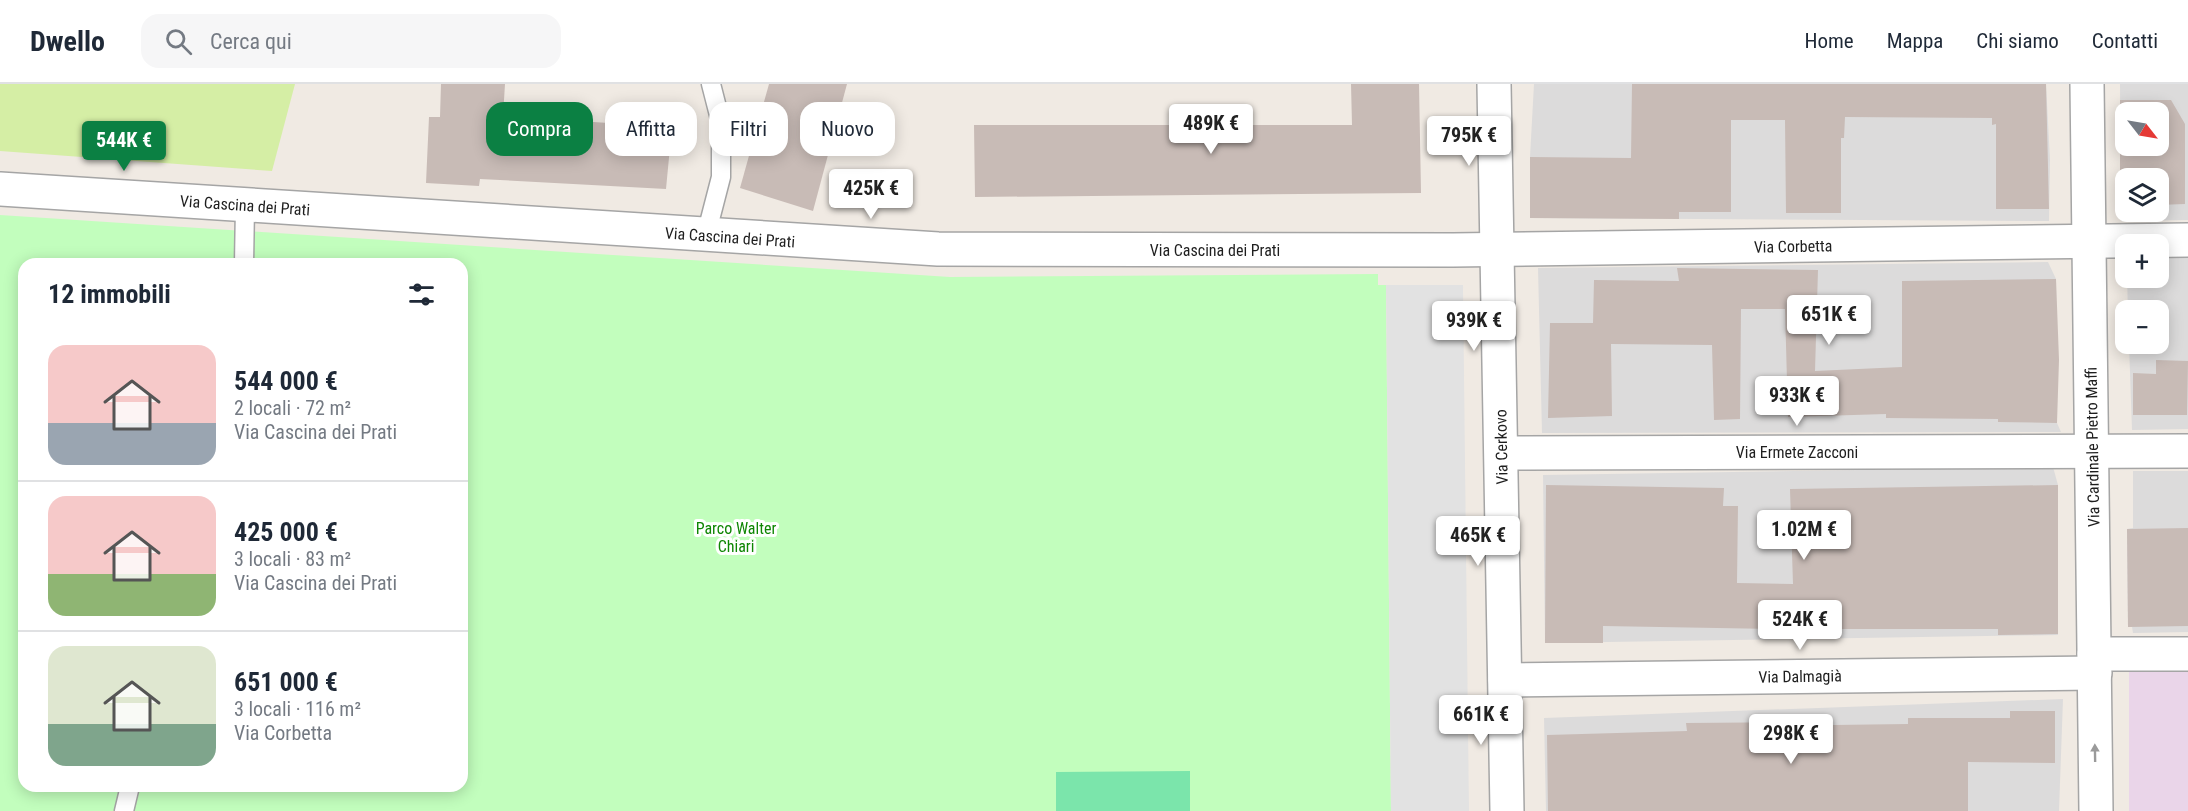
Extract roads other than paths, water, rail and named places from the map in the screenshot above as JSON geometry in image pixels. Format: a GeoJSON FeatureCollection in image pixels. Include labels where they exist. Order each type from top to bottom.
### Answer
{"type":"FeatureCollection","features":[{"type":"Feature","properties":{"kind":"street","name":"Via Cerkovo"},"geometry":{"type":"LineString","coordinates":[[1494,84],[1507,811]]}},
{"type":"Feature","properties":{"kind":"street","name":"Via Cardinale Pietro Maffi"},"geometry":{"type":"LineString","coordinates":[[2087,84],[2096,811]]}},
{"type":"Feature","properties":{"kind":"street","name":"Via Cascina dei Prati"},"geometry":{"type":"LineString","coordinates":[[0,189],[938,249],[1497,249]]}},
{"type":"Feature","properties":{"kind":"street","name":"Via Corbetta"},"geometry":{"type":"LineString","coordinates":[[1497,249],[2188,240]]}},
{"type":"Feature","properties":{"kind":"street","name":"Via Ermete Zacconi"},"geometry":{"type":"LineString","coordinates":[[1502,453],[2188,451]]}},
{"type":"Feature","properties":{"kind":"street","name":"Via Dalmagià"},"geometry":{"type":"LineString","coordinates":[[1505,680],[2095,664],[2188,654]]}},
{"type":"Feature","properties":{"kind":"lane"},"geometry":{"type":"LineString","coordinates":[[706,235],[721,177],[721,123],[711,84]]}},
{"type":"Feature","properties":{"kind":"lane"},"geometry":{"type":"LineString","coordinates":[[244,258],[245,206]]}},
{"type":"Feature","properties":{"kind":"lane"},"geometry":{"type":"LineString","coordinates":[[124,811],[129,792]]}},
{"type":"Feature","properties":{"kind":"park label","name":"Parco Walter Chiari"},"geometry":{"type":"Point","coordinates":[736,537]}}]}
